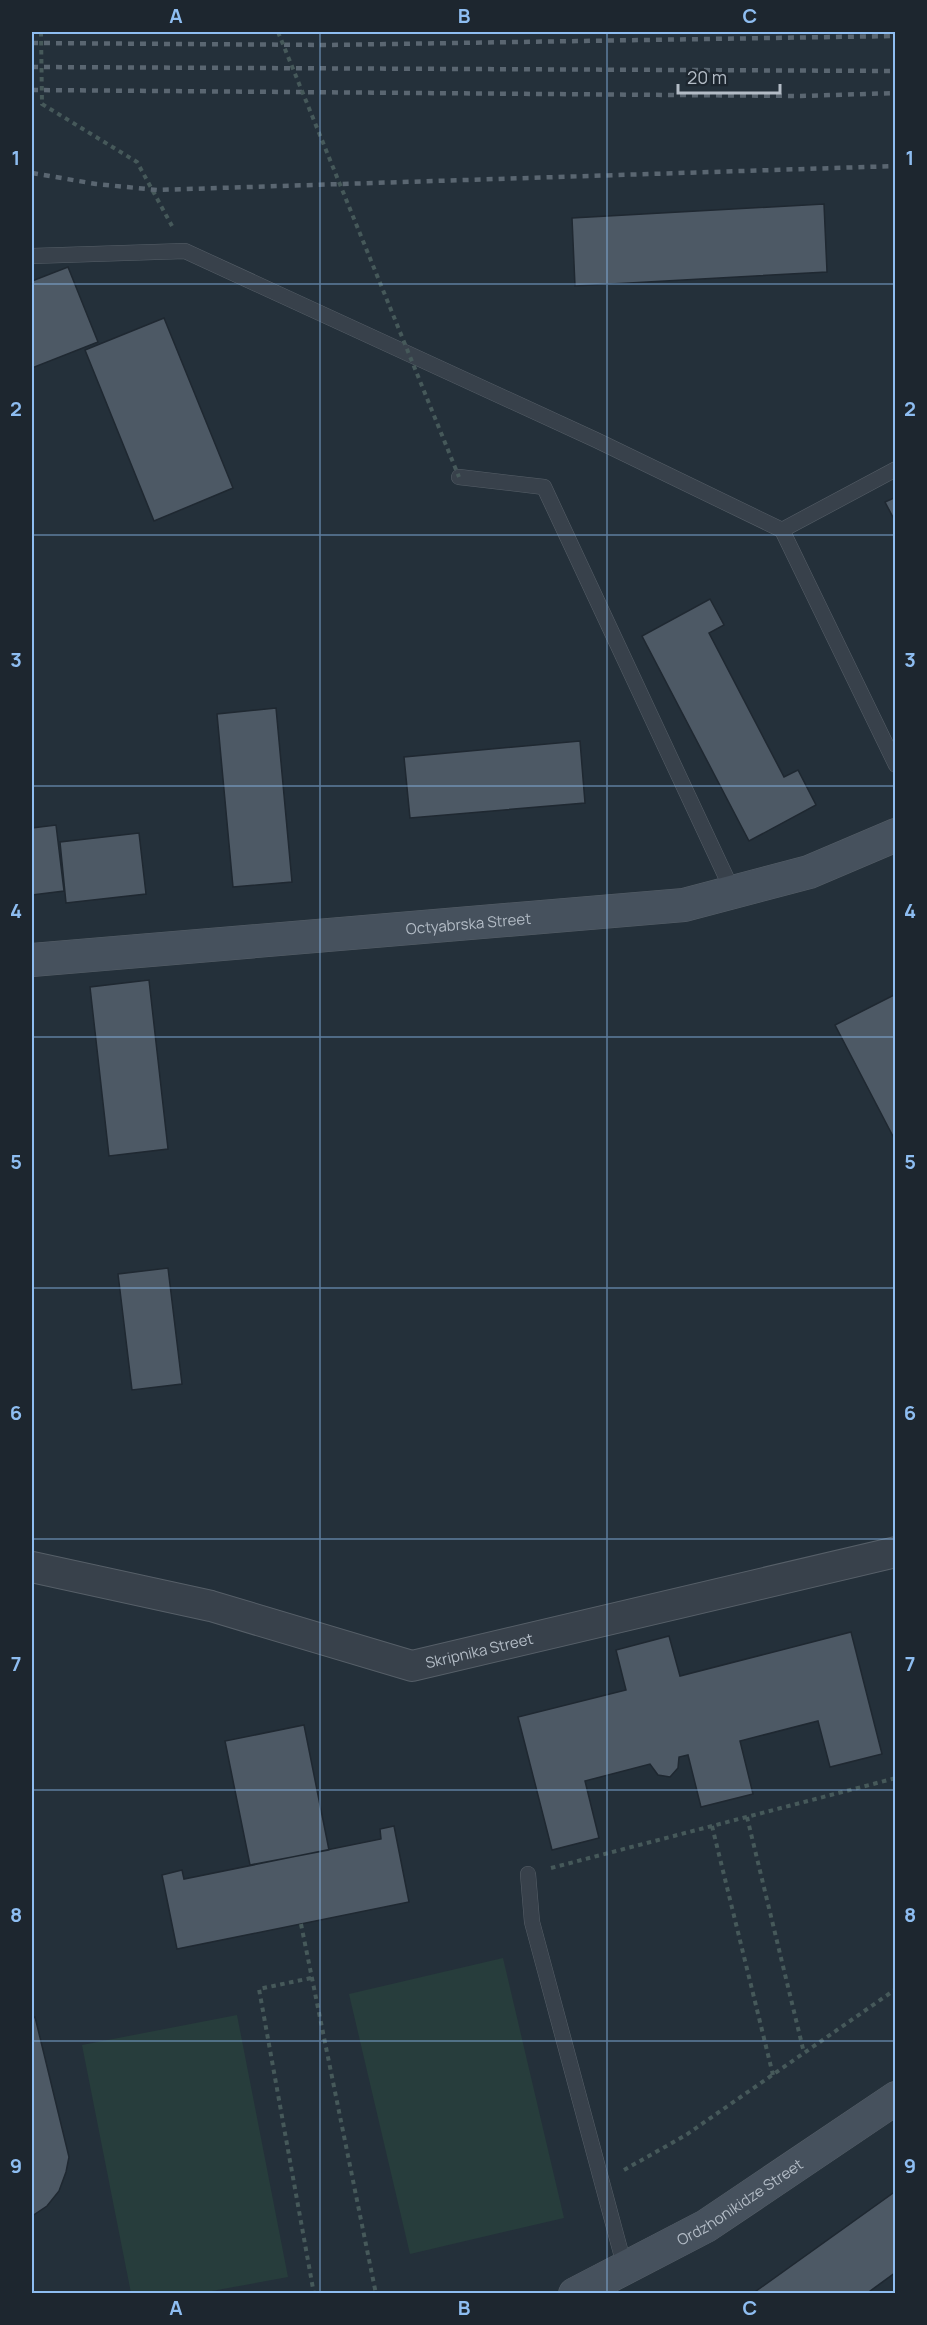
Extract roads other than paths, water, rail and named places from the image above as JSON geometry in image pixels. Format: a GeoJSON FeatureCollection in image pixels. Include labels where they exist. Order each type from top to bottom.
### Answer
{"type":"FeatureCollection","features":[{"type":"Feature","properties":{"kind":"main road","name":"Octyabrska Street"},"geometry":{"type":"LineString","coordinates":[[32,960],[684,905],[809,872],[896,835]]}},
{"type":"Feature","properties":{"kind":"main road","name":"Ordzhonikidze Street"},"geometry":{"type":"LineString","coordinates":[[575,2294],[706,2226],[896,2098]]}},
{"type":"Feature","properties":{"kind":"street","name":"Skripnika Street"},"geometry":{"type":"LineString","coordinates":[[32,1567],[211,1606],[412,1666],[896,1552]]}},
{"type":"Feature","properties":{"kind":"lane"},"geometry":{"type":"LineString","coordinates":[[32,256],[185,251],[596,440],[782,530],[896,765]]}},
{"type":"Feature","properties":{"kind":"lane"},"geometry":{"type":"LineString","coordinates":[[782,530],[896,470]]}},
{"type":"Feature","properties":{"kind":"lane"},"geometry":{"type":"LineString","coordinates":[[459,477],[544,487],[733,892]]}},
{"type":"Feature","properties":{"kind":"lane"},"geometry":{"type":"LineString","coordinates":[[528,1874],[532,1922],[625,2268]]}},
{"type":"Feature","properties":{"kind":"railway"},"geometry":{"type":"LineString","coordinates":[[32,43],[328,45],[896,36]]}},
{"type":"Feature","properties":{"kind":"railway"},"geometry":{"type":"LineString","coordinates":[[32,67],[896,71]]}},
{"type":"Feature","properties":{"kind":"railway"},"geometry":{"type":"LineString","coordinates":[[32,90],[801,96],[896,93]]}},
{"type":"Feature","properties":{"kind":"railway"},"geometry":{"type":"LineString","coordinates":[[32,173],[96,184],[157,190],[896,166]]}}]}
